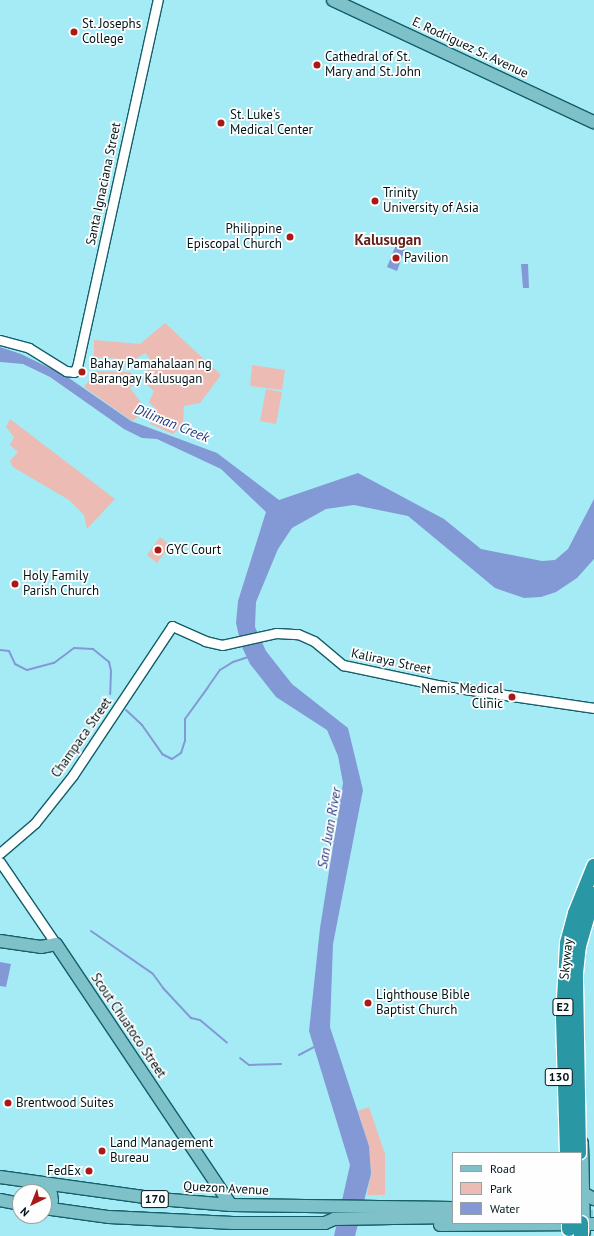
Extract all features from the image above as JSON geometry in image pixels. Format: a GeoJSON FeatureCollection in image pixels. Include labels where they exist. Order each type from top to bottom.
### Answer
{"type":"FeatureCollection","features":[{"type":"Feature","properties":{"kind":"highway","name":"Skyway"},"geometry":{"type":"LineString","coordinates":[[567,1152],[563,1018],[566,950],[575,913],[594,866]]}},
{"type":"Feature","properties":{"kind":"highway","name":"Skyway"},"geometry":{"type":"LineString","coordinates":[[579,1152],[576,973],[579,946],[594,894]]}},
{"type":"Feature","properties":{"kind":"main road","name":"E. Rodriguez Sr. Avenue"},"geometry":{"type":"LineString","coordinates":[[333,0],[594,122]]}},
{"type":"Feature","properties":{"kind":"main road","name":"130"},"geometry":{"type":"LineString","coordinates":[[562,1152],[558,1002],[564,943],[577,895],[594,860]]}},
{"type":"Feature","properties":{"kind":"main road","name":"130"},"geometry":{"type":"LineString","coordinates":[[582,1198],[580,1000],[583,964],[594,907]]}},
{"type":"Feature","properties":{"kind":"main road"},"geometry":{"type":"LineString","coordinates":[[0,941],[41,947],[56,944]]}},
{"type":"Feature","properties":{"kind":"main road","name":"Scout Chuatoco Street"},"geometry":{"type":"LineString","coordinates":[[56,944],[231,1205]]}},
{"type":"Feature","properties":{"kind":"main road"},"geometry":{"type":"LineString","coordinates":[[3,1177],[28,1184]]}},
{"type":"Feature","properties":{"kind":"main road","name":"Quezon Avenue"},"geometry":{"type":"LineString","coordinates":[[3,1177],[137,1196],[231,1205],[334,1204],[366,1213]]}},
{"type":"Feature","properties":{"kind":"main road"},"geometry":{"type":"LineString","coordinates":[[583,1193],[594,1199]]}},
{"type":"Feature","properties":{"kind":"main road"},"geometry":{"type":"LineString","coordinates":[[0,1200],[12,1202]]}},
{"type":"Feature","properties":{"kind":"main road"},"geometry":{"type":"LineString","coordinates":[[366,1213],[452,1201]]}},
{"type":"Feature","properties":{"kind":"main road"},"geometry":{"type":"LineString","coordinates":[[366,1213],[452,1208]]}},
{"type":"Feature","properties":{"kind":"main road","name":"170"},"geometry":{"type":"LineString","coordinates":[[52,1209],[109,1217],[162,1221],[331,1222],[366,1213]]}},
{"type":"Feature","properties":{"kind":"main road"},"geometry":{"type":"LineString","coordinates":[[366,1213],[452,1219]]}},
{"type":"Feature","properties":{"kind":"main road"},"geometry":{"type":"LineString","coordinates":[[366,1213],[452,1217]]}},
{"type":"Feature","properties":{"kind":"main road"},"geometry":{"type":"LineString","coordinates":[[531,1224],[576,1227]]}},
{"type":"Feature","properties":{"kind":"street","name":"Santa Ignaciana Street"},"geometry":{"type":"LineString","coordinates":[[0,340],[29,348],[66,371],[74,372],[77,367],[158,0]]}},
{"type":"Feature","properties":{"kind":"street","name":"Kaliraya Street"},"geometry":{"type":"LineString","coordinates":[[172,626],[213,644],[237,642],[276,633],[298,634],[314,641],[343,665],[382,674],[594,708]]}},
{"type":"Feature","properties":{"kind":"street","name":"Champaca Street"},"geometry":{"type":"LineString","coordinates":[[0,853],[35,823],[73,775],[172,626]]}},
{"type":"Feature","properties":{"kind":"street","name":"Scout Chuatoco Street"},"geometry":{"type":"LineString","coordinates":[[0,862],[56,944]]}},
{"type":"Feature","properties":{"kind":"green space"},"geometry":{"type":"Polygon","coordinates":[[[165,323],[221,375],[200,403],[184,406],[183,424],[173,434],[150,424],[156,409],[149,402],[154,391],[145,383],[152,375],[143,367],[151,360],[145,353],[134,360],[94,357],[94,340],[140,344],[165,323]]]}},
{"type":"Feature","properties":{"kind":"green space"},"geometry":{"type":"Polygon","coordinates":[[[252,365],[285,370],[282,390],[250,386],[252,365]]]}},
{"type":"Feature","properties":{"kind":"green space"},"geometry":{"type":"Polygon","coordinates":[[[96,371],[130,372],[139,381],[130,388],[140,401],[139,416],[132,421],[84,387],[96,371]]]}},
{"type":"Feature","properties":{"kind":"green space"},"geometry":{"type":"Polygon","coordinates":[[[266,389],[282,392],[276,424],[260,421],[266,389]]]}},
{"type":"Feature","properties":{"kind":"green space"},"geometry":{"type":"Polygon","coordinates":[[[10,419],[115,499],[87,529],[84,515],[69,500],[13,467],[10,461],[18,452],[10,445],[14,437],[6,427],[10,419]]]}},
{"type":"Feature","properties":{"kind":"green space","name":"GYC Court"},"geometry":{"type":"Polygon","coordinates":[[[160,537],[170,545],[157,563],[147,555],[160,537]]]}},
{"type":"Feature","properties":{"kind":"green space"},"geometry":{"type":"Polygon","coordinates":[[[369,1107],[385,1154],[385,1195],[367,1195],[371,1174],[369,1146],[358,1111],[369,1107]]]}},
{"type":"Feature","properties":{"kind":"water","name":"Pavilion"},"geometry":{"type":"Polygon","coordinates":[[[396,245],[405,249],[397,271],[387,267],[396,245]]]}},
{"type":"Feature","properties":{"kind":"water"},"geometry":{"type":"Polygon","coordinates":[[[521,264],[528,264],[529,288],[523,288],[521,264]]]}},
{"type":"Feature","properties":{"kind":"water"},"geometry":{"type":"Polygon","coordinates":[[[0,347],[21,354],[66,376],[131,421],[217,453],[279,500],[358,473],[444,519],[481,549],[542,561],[555,560],[568,549],[594,499],[594,559],[577,578],[556,592],[541,597],[524,598],[495,588],[408,516],[354,505],[326,509],[292,528],[278,549],[256,602],[255,627],[266,651],[292,684],[348,728],[363,790],[333,944],[330,1027],[369,1146],[371,1174],[355,1236],[334,1236],[350,1165],[309,1031],[320,928],[343,783],[338,756],[327,730],[276,697],[250,664],[241,645],[236,623],[238,601],[266,512],[221,469],[157,439],[142,438],[124,429],[50,377],[23,364],[0,362],[0,347]]]}},
{"type":"Feature","properties":{"kind":"water"},"geometry":{"type":"Polygon","coordinates":[[[0,962],[11,964],[6,987],[0,986],[0,962]]]}},
{"type":"Feature","properties":{"kind":"waterway"},"geometry":{"type":"LineString","coordinates":[[0,650],[9,651],[15,664],[27,670],[54,663],[74,648],[93,649],[109,662],[111,671],[110,694]]}},
{"type":"Feature","properties":{"kind":"waterway"},"geometry":{"type":"LineString","coordinates":[[126,710],[142,725],[162,754],[172,759],[181,753],[185,741],[185,719],[220,670],[233,662],[248,657]]}},
{"type":"Feature","properties":{"kind":"waterway"},"geometry":{"type":"LineString","coordinates":[[91,931],[153,974],[163,988],[191,1018],[200,1020],[227,1043]]}},
{"type":"Feature","properties":{"kind":"waterway"},"geometry":{"type":"LineString","coordinates":[[299,1055],[316,1046]]}},
{"type":"Feature","properties":{"kind":"waterway"},"geometry":{"type":"LineString","coordinates":[[240,1058],[249,1065],[281,1064]]}},
{"type":"Feature","properties":{"kind":"tunnel"},"geometry":{"type":"LineString","coordinates":[[582,1216],[594,1216]]}},
{"type":"Feature","properties":{"kind":"place","name":"St. Josephs College"},"geometry":{"type":"Point","coordinates":[74,32]}},
{"type":"Feature","properties":{"kind":"place","name":"Cathedral of St. Mary and St. John"},"geometry":{"type":"Point","coordinates":[317,65]}},
{"type":"Feature","properties":{"kind":"place","name":"St. Luke's Medical Center"},"geometry":{"type":"Point","coordinates":[221,123]}},
{"type":"Feature","properties":{"kind":"place","name":"Trinity University of Asia"},"geometry":{"type":"Point","coordinates":[375,201]}},
{"type":"Feature","properties":{"kind":"place","name":"Philippine Episcopal Church"},"geometry":{"type":"Point","coordinates":[290,237]}},
{"type":"Feature","properties":{"kind":"place","name":"Pavilion"},"geometry":{"type":"Point","coordinates":[396,258]}},
{"type":"Feature","properties":{"kind":"place","name":"Bahay Pamahalaan ng Barangay Kalusugan"},"geometry":{"type":"Point","coordinates":[82,372]}},
{"type":"Feature","properties":{"kind":"place","name":"GYC Court"},"geometry":{"type":"Point","coordinates":[158,550]}},
{"type":"Feature","properties":{"kind":"place","name":"Holy Family Parish Church"},"geometry":{"type":"Point","coordinates":[15,584]}},
{"type":"Feature","properties":{"kind":"place","name":"Nemis Medical Clinic"},"geometry":{"type":"Point","coordinates":[512,697]}},
{"type":"Feature","properties":{"kind":"place","name":"Lighthouse Bible Baptist Church"},"geometry":{"type":"Point","coordinates":[368,1003]}},
{"type":"Feature","properties":{"kind":"place","name":"Brentwood Suites"},"geometry":{"type":"Point","coordinates":[8,1103]}},
{"type":"Feature","properties":{"kind":"place","name":"Land Management Bureau"},"geometry":{"type":"Point","coordinates":[102,1151]}},
{"type":"Feature","properties":{"kind":"place","name":"FedEx"},"geometry":{"type":"Point","coordinates":[89,1171]}},
{"type":"Feature","properties":{"kind":"district","name":"Kalusugan"},"geometry":{"type":"Point","coordinates":[388,240]}},
{"type":"Feature","properties":{"kind":"water label","name":"Diliman Creek"},"geometry":{"type":"Point","coordinates":[172,423]}},
{"type":"Feature","properties":{"kind":"water label","name":"San Juan River"},"geometry":{"type":"Point","coordinates":[329,828]}}]}
